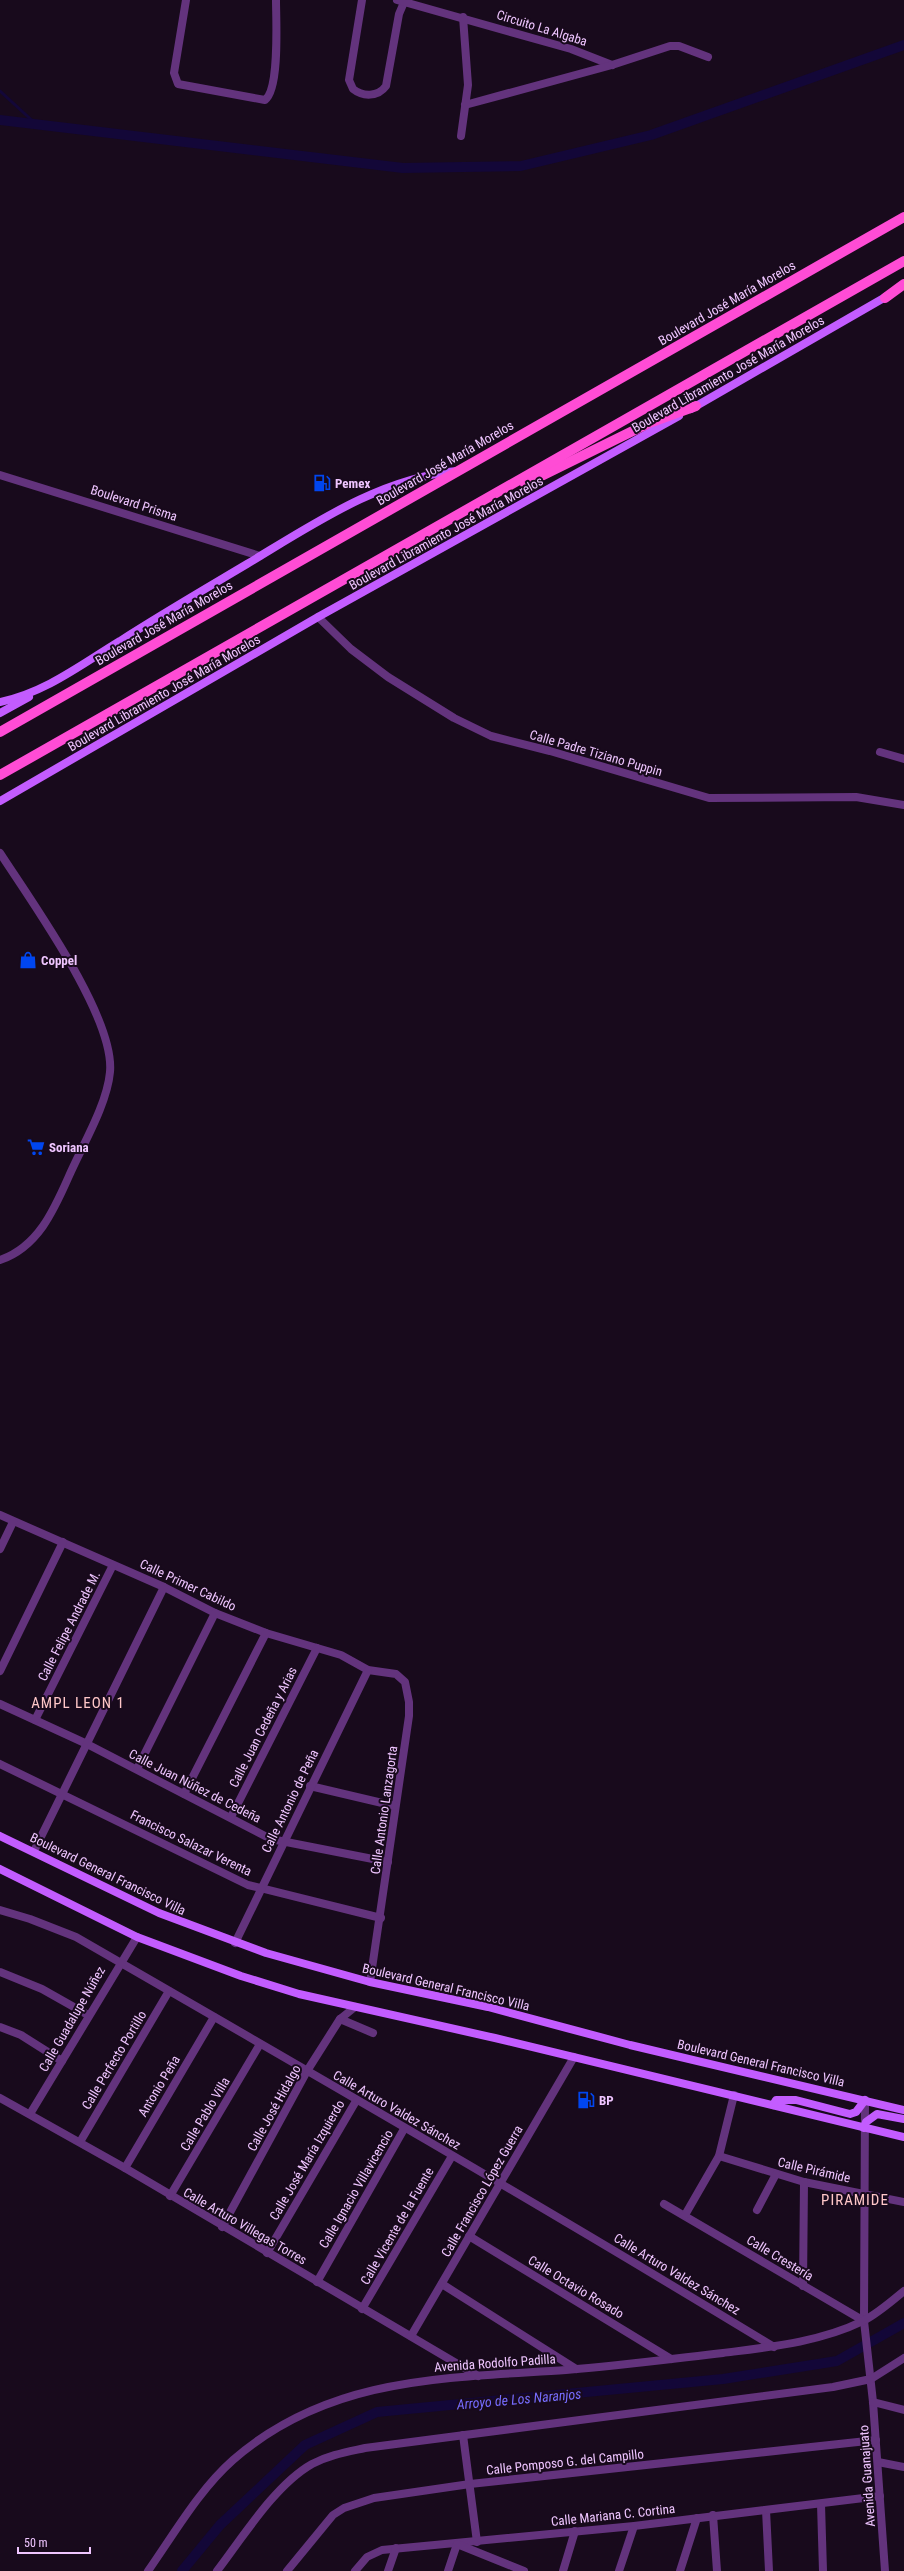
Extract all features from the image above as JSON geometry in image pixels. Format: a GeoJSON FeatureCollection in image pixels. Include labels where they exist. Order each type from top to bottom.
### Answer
{"type":"FeatureCollection","features":[{"type":"Feature","properties":{"kind":"main road","name":"Boulevard José María Morelos"},"geometry":{"type":"LineString","coordinates":[[0,732],[904,217]]}},
{"type":"Feature","properties":{"kind":"main road"},"geometry":{"type":"LineString","coordinates":[[0,776],[904,261]]}},
{"type":"Feature","properties":{"kind":"main road"},"geometry":{"type":"LineString","coordinates":[[885,298],[904,284]]}},
{"type":"Feature","properties":{"kind":"main road","name":"Boulevard Libramiento José María Morelos"},"geometry":{"type":"LineString","coordinates":[[0,801],[318,617],[696,406],[904,287]]}},
{"type":"Feature","properties":{"kind":"main road"},"geometry":{"type":"LineString","coordinates":[[493,496],[545,475],[649,423],[696,406]]}},
{"type":"Feature","properties":{"kind":"main road"},"geometry":{"type":"LineString","coordinates":[[0,713],[44,688],[306,529],[394,484],[427,474],[458,471]]}},
{"type":"Feature","properties":{"kind":"main road"},"geometry":{"type":"LineString","coordinates":[[0,702],[44,688]]}},
{"type":"Feature","properties":{"kind":"main road","name":"Boulevard General Francisco Villa"},"geometry":{"type":"LineString","coordinates":[[0,1836],[34,1851],[121,1896],[235,1943],[370,1982],[488,2008],[630,2045],[904,2110]]}},
{"type":"Feature","properties":{"kind":"main road"},"geometry":{"type":"LineString","coordinates":[[0,1869],[137,1937],[241,1976],[299,1994],[495,2038],[904,2137]]}},
{"type":"Feature","properties":{"kind":"main road"},"geometry":{"type":"LineString","coordinates":[[773,2105],[776,2100],[787,2098],[850,2114],[856,2112],[865,2100]]}},
{"type":"Feature","properties":{"kind":"main road"},"geometry":{"type":"LineString","coordinates":[[864,2128],[866,2122],[877,2114],[904,2119]]}},
{"type":"Feature","properties":{"kind":"street"},"geometry":{"type":"LineString","coordinates":[[186,0],[174,73],[178,84],[265,100],[270,93],[274,73],[276,0]]}},
{"type":"Feature","properties":{"kind":"street"},"geometry":{"type":"LineString","coordinates":[[362,0],[350,80],[353,89],[366,94],[378,93],[386,86],[398,14],[402,1]]}},
{"type":"Feature","properties":{"kind":"street","name":"Circuito La Algaba"},"geometry":{"type":"LineString","coordinates":[[402,1],[463,17],[571,49],[612,65]]}},
{"type":"Feature","properties":{"kind":"street"},"geometry":{"type":"LineString","coordinates":[[461,136],[468,85],[463,17]]}},
{"type":"Feature","properties":{"kind":"street"},"geometry":{"type":"LineString","coordinates":[[465,104],[612,65],[670,46],[679,46],[708,57]]}},
{"type":"Feature","properties":{"kind":"street","name":"Boulevard Prisma"},"geometry":{"type":"LineString","coordinates":[[0,474],[260,556]]}},
{"type":"Feature","properties":{"kind":"street","name":"Calle Padre Tiziano Puppin"},"geometry":{"type":"LineString","coordinates":[[318,617],[351,649],[388,677],[454,718],[491,736],[550,751],[709,798],[856,797],[904,805]]}},
{"type":"Feature","properties":{"kind":"street"},"geometry":{"type":"LineString","coordinates":[[880,752],[904,758]]}},
{"type":"Feature","properties":{"kind":"street"},"geometry":{"type":"LineString","coordinates":[[0,853],[65,955],[97,1018],[110,1054],[108,1082],[51,1215],[28,1243],[16,1253],[0,1260]]}},
{"type":"Feature","properties":{"kind":"street","name":"Calle Primer Cabildo"},"geometry":{"type":"LineString","coordinates":[[0,1515],[164,1587],[216,1613],[266,1633],[341,1655],[368,1670]]}},
{"type":"Feature","properties":{"kind":"street"},"geometry":{"type":"LineString","coordinates":[[0,1549],[13,1522]]}},
{"type":"Feature","properties":{"kind":"street"},"geometry":{"type":"LineString","coordinates":[[0,1671],[63,1542]]}},
{"type":"Feature","properties":{"kind":"street","name":"Calle Felipe Andrade M."},"geometry":{"type":"LineString","coordinates":[[34,1720],[113,1565]]}},
{"type":"Feature","properties":{"kind":"street"},"geometry":{"type":"LineString","coordinates":[[34,1851],[164,1587]]}},
{"type":"Feature","properties":{"kind":"street"},"geometry":{"type":"LineString","coordinates":[[137,1769],[216,1613]]}},
{"type":"Feature","properties":{"kind":"street"},"geometry":{"type":"LineString","coordinates":[[184,1794],[266,1633]]}},
{"type":"Feature","properties":{"kind":"street","name":"Calle Juan Cedeña y Arias"},"geometry":{"type":"LineString","coordinates":[[231,1817],[317,1648]]}},
{"type":"Feature","properties":{"kind":"street","name":"Calle Antonio de Peña"},"geometry":{"type":"LineString","coordinates":[[235,1943],[310,1786],[368,1670]]}},
{"type":"Feature","properties":{"kind":"street","name":"Calle Antonio Lanzagorta"},"geometry":{"type":"LineString","coordinates":[[368,1670],[396,1674],[405,1682],[409,1702],[405,1746],[395,1806],[381,1918],[370,1982]]}},
{"type":"Feature","properties":{"kind":"street","name":"Calle Juan Núñez de Cedeña"},"geometry":{"type":"LineString","coordinates":[[0,1704],[87,1744],[231,1817],[255,1831],[284,1842],[388,1862]]}},
{"type":"Feature","properties":{"kind":"street","name":"Francisco Salazar Verenta"},"geometry":{"type":"LineString","coordinates":[[0,1764],[261,1890],[381,1918]]}},
{"type":"Feature","properties":{"kind":"street"},"geometry":{"type":"LineString","coordinates":[[310,1786],[395,1806]]}},
{"type":"Feature","properties":{"kind":"street","name":"Calle Arturo Valdez Sánchez"},"geometry":{"type":"LineString","coordinates":[[0,1910],[30,1919],[76,1937],[404,2129],[501,2182],[774,2347]]}},
{"type":"Feature","properties":{"kind":"street","name":"Calle Guadalupe Núñez"},"geometry":{"type":"LineString","coordinates":[[30,2114],[120,1962],[137,1937]]}},
{"type":"Feature","properties":{"kind":"street"},"geometry":{"type":"LineString","coordinates":[[0,1972],[42,1989],[88,2015]]}},
{"type":"Feature","properties":{"kind":"street","name":"Calle Perfecto Portillo"},"geometry":{"type":"LineString","coordinates":[[80,2142],[169,1991]]}},
{"type":"Feature","properties":{"kind":"street","name":"Calle José Hidalgo"},"geometry":{"type":"LineString","coordinates":[[222,2226],[307,2072],[340,2018],[355,2007]]}},
{"type":"Feature","properties":{"kind":"street","name":"Antonio Peña"},"geometry":{"type":"LineString","coordinates":[[125,2168],[214,2017]]}},
{"type":"Feature","properties":{"kind":"street"},"geometry":{"type":"LineString","coordinates":[[340,2018],[373,2033]]}},
{"type":"Feature","properties":{"kind":"street"},"geometry":{"type":"LineString","coordinates":[[0,2026],[21,2035],[62,2061]]}},
{"type":"Feature","properties":{"kind":"street","name":"Calle Pablo Villa"},"geometry":{"type":"LineString","coordinates":[[170,2196],[260,2044]]}},
{"type":"Feature","properties":{"kind":"street","name":"Calle Francisco López Guerra"},"geometry":{"type":"LineString","coordinates":[[411,2336],[574,2058]]}},
{"type":"Feature","properties":{"kind":"street"},"geometry":{"type":"LineString","coordinates":[[685,2215],[719,2156],[734,2095]]}},
{"type":"Feature","properties":{"kind":"street","name":"Calle Arturo Villegas Torres"},"geometry":{"type":"LineString","coordinates":[[0,2098],[125,2168],[170,2196],[478,2376]]}},
{"type":"Feature","properties":{"kind":"street","name":"Avenida Guanajuato"},"geometry":{"type":"LineString","coordinates":[[865,2100],[864,2128],[866,2193],[864,2321],[873,2402],[885,2571]]}},
{"type":"Feature","properties":{"kind":"street","name":"Calle José María Izquierdo"},"geometry":{"type":"LineString","coordinates":[[267,2253],[356,2101]]}},
{"type":"Feature","properties":{"kind":"street","name":"Calle Ignacio Villavicencio"},"geometry":{"type":"LineString","coordinates":[[317,2282],[404,2129]]}},
{"type":"Feature","properties":{"kind":"street","name":"Calle Vicente de la Fuente"},"geometry":{"type":"LineString","coordinates":[[362,2309],[452,2156]]}},
{"type":"Feature","properties":{"kind":"street","name":"Calle Pirámide"},"geometry":{"type":"LineString","coordinates":[[719,2156],[804,2182],[866,2193],[904,2202]]}},
{"type":"Feature","properties":{"kind":"street"},"geometry":{"type":"LineString","coordinates":[[757,2210],[776,2174]]}},
{"type":"Feature","properties":{"kind":"street"},"geometry":{"type":"LineString","coordinates":[[803,2286],[804,2182]]}},
{"type":"Feature","properties":{"kind":"street","name":"Calle Crestería"},"geometry":{"type":"LineString","coordinates":[[664,2204],[864,2321]]}},
{"type":"Feature","properties":{"kind":"street","name":"Calle Octavio Rosado"},"geometry":{"type":"LineString","coordinates":[[469,2236],[671,2359]]}},
{"type":"Feature","properties":{"kind":"street"},"geometry":{"type":"LineString","coordinates":[[442,2284],[576,2369]]}},
{"type":"Feature","properties":{"kind":"street","name":"Avenida Rodolfo Padilla"},"geometry":{"type":"LineString","coordinates":[[148,2571],[202,2495],[232,2461],[277,2428],[326,2403],[351,2394],[402,2384],[478,2376],[576,2369],[774,2347],[816,2337],[864,2321],[904,2291]]}},
{"type":"Feature","properties":{"kind":"street"},"geometry":{"type":"LineString","coordinates":[[217,2571],[274,2497],[294,2477],[311,2465],[324,2459],[365,2448],[799,2393],[871,2379],[904,2358]]}},
{"type":"Feature","properties":{"kind":"street"},"geometry":{"type":"LineString","coordinates":[[873,2402],[904,2410]]}},
{"type":"Feature","properties":{"kind":"street"},"geometry":{"type":"LineString","coordinates":[[463,2435],[477,2542]]}},
{"type":"Feature","properties":{"kind":"street","name":"Calle Pomposo G. del Campillo"},"geometry":{"type":"LineString","coordinates":[[287,2571],[320,2528],[344,2508],[374,2498],[470,2484],[876,2440]]}},
{"type":"Feature","properties":{"kind":"street"},"geometry":{"type":"LineString","coordinates":[[878,2462],[904,2467]]}},
{"type":"Feature","properties":{"kind":"street","name":"Calle Mariana C. Cortina"},"geometry":{"type":"LineString","coordinates":[[355,2571],[367,2557],[375,2552],[396,2548],[457,2544],[634,2526],[713,2515],[821,2504],[880,2496]]}},
{"type":"Feature","properties":{"kind":"street"},"geometry":{"type":"LineString","coordinates":[[821,2504],[823,2571]]}},
{"type":"Feature","properties":{"kind":"street"},"geometry":{"type":"LineString","coordinates":[[766,2510],[769,2571]]}},
{"type":"Feature","properties":{"kind":"street"},"geometry":{"type":"LineString","coordinates":[[713,2515],[717,2571]]}},
{"type":"Feature","properties":{"kind":"street"},"geometry":{"type":"LineString","coordinates":[[680,2571],[697,2518]]}},
{"type":"Feature","properties":{"kind":"street"},"geometry":{"type":"LineString","coordinates":[[620,2571],[634,2526]]}},
{"type":"Feature","properties":{"kind":"street"},"geometry":{"type":"LineString","coordinates":[[563,2571],[575,2531]]}},
{"type":"Feature","properties":{"kind":"street"},"geometry":{"type":"LineString","coordinates":[[448,2571],[457,2544],[509,2569],[524,2571]]}},
{"type":"Feature","properties":{"kind":"street"},"geometry":{"type":"LineString","coordinates":[[388,2571],[396,2548]]}},
{"type":"Feature","properties":{"kind":"waterway"},"geometry":{"type":"LineString","coordinates":[[0,120],[403,168],[521,166],[651,135],[904,45]]}},
{"type":"Feature","properties":{"kind":"waterway"},"geometry":{"type":"LineString","coordinates":[[0,91],[37,125]]}},
{"type":"Feature","properties":{"kind":"waterway","name":"Arroyo de Los Naranjos"},"geometry":{"type":"LineString","coordinates":[[182,2571],[220,2525],[305,2445],[377,2412],[723,2379],[837,2361],[904,2323]]}},
{"type":"Feature","properties":{"kind":"place","name":"Pemex"},"geometry":{"type":"Point","coordinates":[322,483]}},
{"type":"Feature","properties":{"kind":"place","name":"Coppel"},"geometry":{"type":"Point","coordinates":[28,960]}},
{"type":"Feature","properties":{"kind":"place","name":"Soriana"},"geometry":{"type":"Point","coordinates":[36,1147]}},
{"type":"Feature","properties":{"kind":"place","name":"BP"},"geometry":{"type":"Point","coordinates":[586,2100]}},
{"type":"Feature","properties":{"kind":"district","name":"AMPL LEON 1"},"geometry":{"type":"Point","coordinates":[78,1703]}},
{"type":"Feature","properties":{"kind":"district","name":"PIRAMIDE"},"geometry":{"type":"Point","coordinates":[855,2200]}}]}
